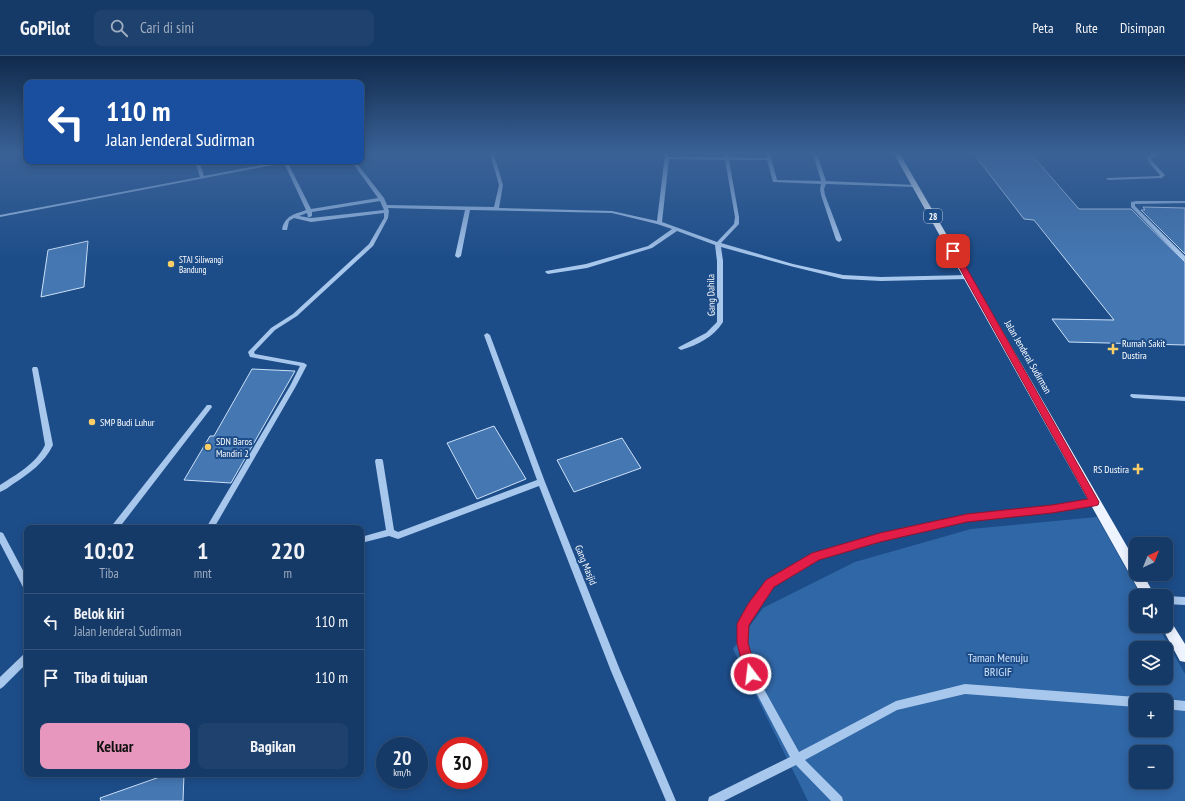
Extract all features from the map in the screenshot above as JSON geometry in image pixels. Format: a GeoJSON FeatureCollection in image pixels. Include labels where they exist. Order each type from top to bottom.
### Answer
{"type":"FeatureCollection","features":[{"type":"Feature","properties":{"kind":"main road","name":"Jalan Jenderal Sudirman"},"geometry":{"type":"LineString","coordinates":[[918,189],[1129,562]]}},
{"type":"Feature","properties":{"kind":"main road"},"geometry":{"type":"LineString","coordinates":[[1171,633],[1185,656]]}},
{"type":"Feature","properties":{"kind":"street"},"geometry":{"type":"LineString","coordinates":[[0,216],[145,189]]}},
{"type":"Feature","properties":{"kind":"street"},"geometry":{"type":"LineString","coordinates":[[299,189],[309,211],[311,220]]}},
{"type":"Feature","properties":{"kind":"street"},"geometry":{"type":"LineString","coordinates":[[212,525],[304,365],[252,356],[251,352],[273,330],[295,315],[371,245],[383,225],[386,208],[382,199],[374,189]]}},
{"type":"Feature","properties":{"kind":"street"},"geometry":{"type":"LineString","coordinates":[[496,209],[500,189]]}},
{"type":"Feature","properties":{"kind":"street"},"geometry":{"type":"LineString","coordinates":[[660,223],[663,189]]}},
{"type":"Feature","properties":{"kind":"street"},"geometry":{"type":"LineString","coordinates":[[718,244],[737,220],[736,204],[732,189]]}},
{"type":"Feature","properties":{"kind":"street"},"geometry":{"type":"LineString","coordinates":[[822,189],[839,240]]}},
{"type":"Feature","properties":{"kind":"street"},"geometry":{"type":"LineString","coordinates":[[285,229],[287,221],[309,211],[382,199]]}},
{"type":"Feature","properties":{"kind":"street"},"geometry":{"type":"LineString","coordinates":[[1185,202],[1133,203],[1146,220],[1185,259]]}},
{"type":"Feature","properties":{"kind":"street"},"geometry":{"type":"LineString","coordinates":[[295,217],[311,220],[386,208],[612,212],[660,223],[675,230],[792,266],[843,277],[881,279],[968,277]]}},
{"type":"Feature","properties":{"kind":"street"},"geometry":{"type":"LineString","coordinates":[[458,256],[468,209]]}},
{"type":"Feature","properties":{"kind":"street"},"geometry":{"type":"LineString","coordinates":[[548,272],[587,266],[650,247],[675,230]]}},
{"type":"Feature","properties":{"kind":"street","name":"Gang Dahila"},"geometry":{"type":"LineString","coordinates":[[681,348],[715,331],[720,322],[720,261],[718,244]]}},
{"type":"Feature","properties":{"kind":"street","name":"Gang Masjid"},"geometry":{"type":"LineString","coordinates":[[487,335],[541,482],[616,671],[671,801]]}},
{"type":"Feature","properties":{"kind":"street"},"geometry":{"type":"LineString","coordinates":[[0,489],[40,460],[46,454],[49,445],[35,369]]}},
{"type":"Feature","properties":{"kind":"street"},"geometry":{"type":"LineString","coordinates":[[1133,396],[1185,399]]}},
{"type":"Feature","properties":{"kind":"street"},"geometry":{"type":"LineString","coordinates":[[116,525],[209,407]]}},
{"type":"Feature","properties":{"kind":"street"},"geometry":{"type":"LineString","coordinates":[[379,461],[390,532]]}},
{"type":"Feature","properties":{"kind":"street"},"geometry":{"type":"LineString","coordinates":[[364,539],[390,532],[398,536],[541,482]]}},
{"type":"Feature","properties":{"kind":"street"},"geometry":{"type":"LineString","coordinates":[[838,801],[798,759],[751,674],[742,643],[743,624],[752,608],[770,583],[816,556],[880,537],[967,518],[1052,509],[1094,502]]}},
{"type":"Feature","properties":{"kind":"street"},"geometry":{"type":"LineString","coordinates":[[0,535],[24,580]]}},
{"type":"Feature","properties":{"kind":"street"},"geometry":{"type":"LineString","coordinates":[[1173,600],[1185,601]]}},
{"type":"Feature","properties":{"kind":"street"},"geometry":{"type":"LineString","coordinates":[[0,684],[24,660]]}},
{"type":"Feature","properties":{"kind":"street"},"geometry":{"type":"LineString","coordinates":[[713,801],[798,759],[896,706],[965,689],[1129,701]]}},
{"type":"Feature","properties":{"kind":"street"},"geometry":{"type":"LineString","coordinates":[[1173,705],[1185,706]]}},
{"type":"Feature","properties":{"kind":"green space","name":"Taman Menuju BRIGIF"},"geometry":{"type":"Polygon","coordinates":[[[1097,517],[1129,574],[1129,581],[1133,581],[1137,589],[1129,589],[1129,633],[1162,633],[1166,641],[1129,641],[1129,685],[1173,685],[1173,653],[1185,674],[1185,801],[808,801],[733,649],[763,608],[855,562],[971,529],[1097,517]]]}},
{"type":"Feature","properties":{"kind":"building"},"geometry":{"type":"Polygon","coordinates":[[[1001,189],[1061,189],[1079,209],[1131,209],[1185,262],[1185,345],[1069,342],[1052,319],[1114,320],[1034,220],[1024,219],[1001,189]]]}},
{"type":"Feature","properties":{"kind":"building"},"geometry":{"type":"Polygon","coordinates":[[[1143,207],[1185,208],[1185,254],[1141,210],[1145,210],[1143,207]]]}},
{"type":"Feature","properties":{"kind":"building"},"geometry":{"type":"Polygon","coordinates":[[[88,241],[84,287],[41,297],[48,250],[88,241]]]}},
{"type":"Feature","properties":{"kind":"building"},"geometry":{"type":"Polygon","coordinates":[[[252,369],[295,371],[231,483],[184,480],[210,436],[214,436],[252,369]]]}},
{"type":"Feature","properties":{"kind":"building"},"geometry":{"type":"Polygon","coordinates":[[[494,426],[526,479],[477,499],[447,443],[494,426]]]}},
{"type":"Feature","properties":{"kind":"building"},"geometry":{"type":"Polygon","coordinates":[[[622,438],[641,468],[574,492],[557,460],[622,438]]]}},
{"type":"Feature","properties":{"kind":"building"},"geometry":{"type":"Polygon","coordinates":[[[160,777],[184,777],[183,801],[101,801],[100,798],[160,777]]]}},
{"type":"Feature","properties":{"kind":"place","name":"STAI Siliwangi Bandung"},"geometry":{"type":"Point","coordinates":[171,264]}},
{"type":"Feature","properties":{"kind":"place","name":"Rumah Sakit Dustira"},"geometry":{"type":"Point","coordinates":[1113,349]}},
{"type":"Feature","properties":{"kind":"place","name":"SMP Budi Luhur"},"geometry":{"type":"Point","coordinates":[92,422]}},
{"type":"Feature","properties":{"kind":"place","name":"SDN Baros Mandiri 2"},"geometry":{"type":"Point","coordinates":[208,447]}},
{"type":"Feature","properties":{"kind":"place","name":"RS Dustira"},"geometry":{"type":"Point","coordinates":[1138,469]}},
{"type":"Feature","properties":{"kind":"route"},"geometry":{"type":"LineString","coordinates":[[751,674],[742,643],[743,624],[752,608],[770,583],[816,556],[880,537],[967,518],[1052,509],[1094,502],[953,251]]}}]}
